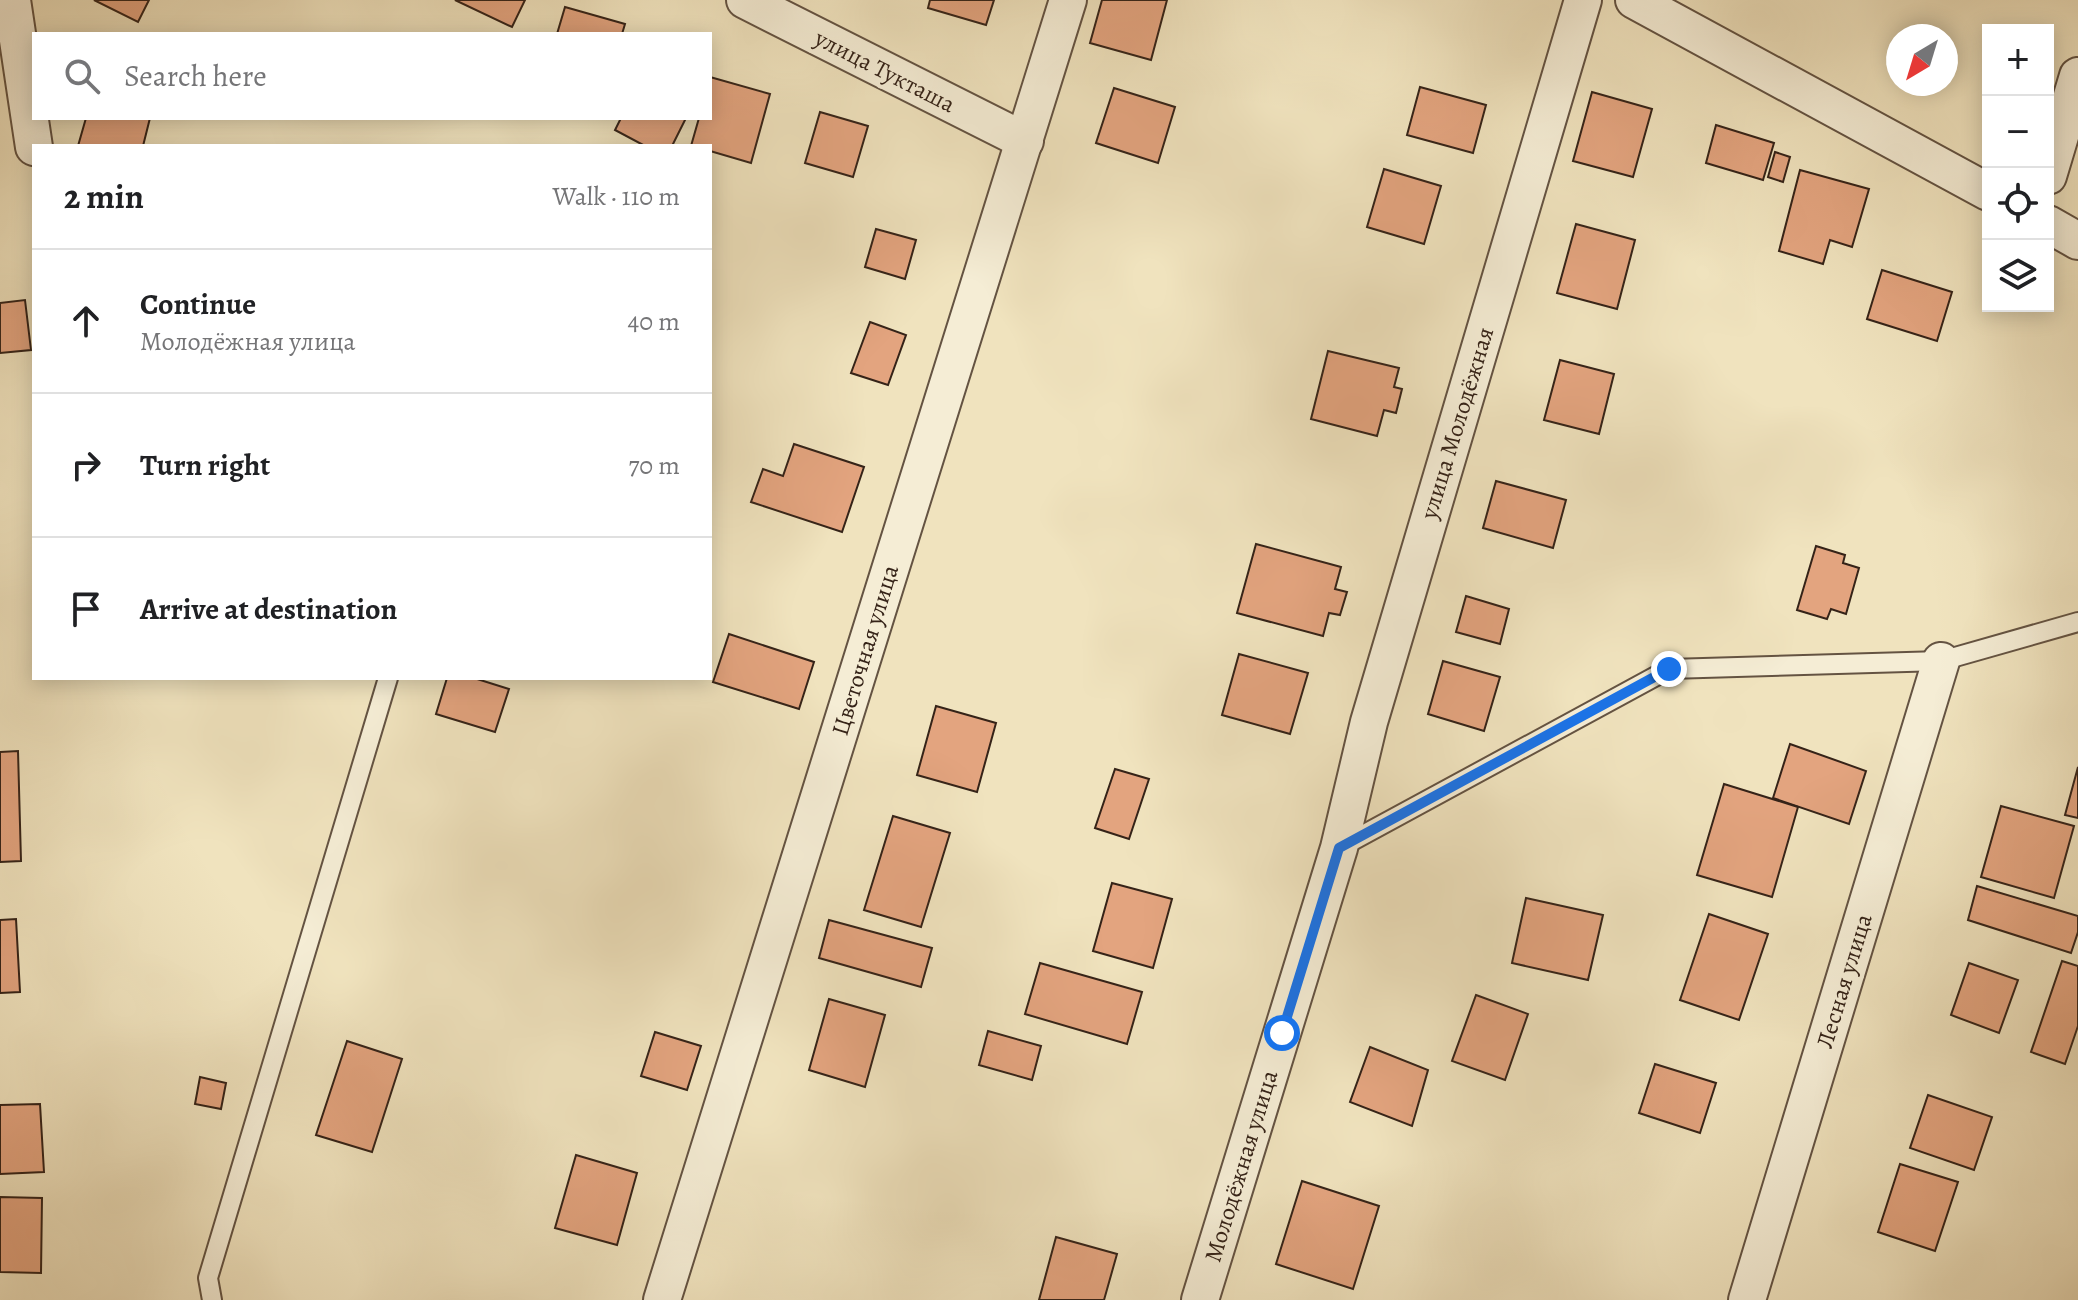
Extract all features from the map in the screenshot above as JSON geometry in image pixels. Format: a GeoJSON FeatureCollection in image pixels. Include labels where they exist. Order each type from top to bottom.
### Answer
{"type":"FeatureCollection","features":[{"type":"Feature","properties":{"kind":"street"},"geometry":{"type":"LineString","coordinates":[[12,0],[34,144]]}},
{"type":"Feature","properties":{"kind":"street","name":"улица Тукташа"},"geometry":{"type":"LineString","coordinates":[[745,0],[1025,141]]}},
{"type":"Feature","properties":{"kind":"street","name":"Цветочная улица"},"geometry":{"type":"LineString","coordinates":[[662,1300],[1068,0]]}},
{"type":"Feature","properties":{"kind":"street","name":"улица Молодёжная"},"geometry":{"type":"LineString","coordinates":[[1339,848],[1369,722],[1583,0]]}},
{"type":"Feature","properties":{"kind":"street"},"geometry":{"type":"LineString","coordinates":[[1634,0],[1982,189]]}},
{"type":"Feature","properties":{"kind":"street"},"geometry":{"type":"LineString","coordinates":[[2050,168],[2078,76]]}},
{"type":"Feature","properties":{"kind":"street"},"geometry":{"type":"LineString","coordinates":[[2054,227],[2078,241]]}},
{"type":"Feature","properties":{"kind":"street","name":"Лесная улица"},"geometry":{"type":"LineString","coordinates":[[1747,1300],[1941,661]]}},
{"type":"Feature","properties":{"kind":"street","name":"Молодёжная улица"},"geometry":{"type":"LineString","coordinates":[[1200,1300],[1339,848]]}},
{"type":"Feature","properties":{"kind":"lane"},"geometry":{"type":"LineString","coordinates":[[1339,848],[1669,669],[1941,661],[2078,622]]}},
{"type":"Feature","properties":{"kind":"lane"},"geometry":{"type":"LineString","coordinates":[[212,1300],[208,1278],[387,680]]}},
{"type":"Feature","properties":{"kind":"building"},"geometry":{"type":"Polygon","coordinates":[[[94,0],[149,0],[138,22],[94,0]]]}},
{"type":"Feature","properties":{"kind":"building"},"geometry":{"type":"Polygon","coordinates":[[[455,0],[525,0],[512,27],[455,0]]]}},
{"type":"Feature","properties":{"kind":"building"},"geometry":{"type":"Polygon","coordinates":[[[930,0],[994,0],[986,25],[928,8],[930,0]]]}},
{"type":"Feature","properties":{"kind":"building"},"geometry":{"type":"Polygon","coordinates":[[[1102,0],[1167,0],[1151,60],[1090,43],[1102,0]]]}},
{"type":"Feature","properties":{"kind":"building"},"geometry":{"type":"Polygon","coordinates":[[[565,7],[625,24],[623,32],[558,32],[565,7]]]}},
{"type":"Feature","properties":{"kind":"building"},"geometry":{"type":"Polygon","coordinates":[[[712,78],[770,94],[751,163],[712,152],[712,144],[692,144],[698,120],[712,120],[712,78]]]}},
{"type":"Feature","properties":{"kind":"building"},"geometry":{"type":"Polygon","coordinates":[[[1420,87],[1486,105],[1473,153],[1407,135],[1420,87]]]}},
{"type":"Feature","properties":{"kind":"building"},"geometry":{"type":"Polygon","coordinates":[[[1114,88],[1175,107],[1158,163],[1096,143],[1114,88]]]}},
{"type":"Feature","properties":{"kind":"building"},"geometry":{"type":"Polygon","coordinates":[[[1592,92],[1652,109],[1633,177],[1573,161],[1592,92]]]}},
{"type":"Feature","properties":{"kind":"building"},"geometry":{"type":"Polygon","coordinates":[[[820,112],[868,126],[853,177],[805,163],[820,112]]]}},
{"type":"Feature","properties":{"kind":"building"},"geometry":{"type":"Polygon","coordinates":[[[85,120],[150,120],[144,144],[79,144],[85,120]]]}},
{"type":"Feature","properties":{"kind":"building"},"geometry":{"type":"Polygon","coordinates":[[[620,120],[685,120],[673,144],[641,144],[615,130],[620,120]]]}},
{"type":"Feature","properties":{"kind":"building"},"geometry":{"type":"Polygon","coordinates":[[[1716,125],[1774,143],[1763,180],[1706,163],[1716,125]]]}},
{"type":"Feature","properties":{"kind":"building"},"geometry":{"type":"Polygon","coordinates":[[[1775,152],[1790,157],[1783,182],[1768,177],[1775,152]]]}},
{"type":"Feature","properties":{"kind":"building"},"geometry":{"type":"Polygon","coordinates":[[[1384,169],[1441,186],[1424,244],[1367,227],[1384,169]]]}},
{"type":"Feature","properties":{"kind":"building"},"geometry":{"type":"Polygon","coordinates":[[[1800,170],[1869,189],[1852,247],[1830,240],[1823,264],[1779,251],[1800,170]]]}},
{"type":"Feature","properties":{"kind":"building"},"geometry":{"type":"Polygon","coordinates":[[[1576,224],[1635,240],[1617,309],[1557,293],[1576,224]]]}},
{"type":"Feature","properties":{"kind":"building"},"geometry":{"type":"Polygon","coordinates":[[[876,229],[916,240],[905,279],[865,267],[876,229]]]}},
{"type":"Feature","properties":{"kind":"building"},"geometry":{"type":"Polygon","coordinates":[[[1882,270],[1952,292],[1937,341],[1867,319],[1882,270]]]}},
{"type":"Feature","properties":{"kind":"building"},"geometry":{"type":"Polygon","coordinates":[[[25,300],[31,350],[0,353],[0,303],[25,300]]]}},
{"type":"Feature","properties":{"kind":"building"},"geometry":{"type":"Polygon","coordinates":[[[870,322],[906,335],[888,385],[851,373],[870,322]]]}},
{"type":"Feature","properties":{"kind":"building"},"geometry":{"type":"Polygon","coordinates":[[[1328,351],[1399,368],[1394,387],[1402,389],[1396,413],[1384,410],[1377,436],[1311,419],[1328,351]]]}},
{"type":"Feature","properties":{"kind":"building"},"geometry":{"type":"Polygon","coordinates":[[[1560,360],[1614,374],[1599,434],[1544,420],[1560,360]]]}},
{"type":"Feature","properties":{"kind":"building"},"geometry":{"type":"Polygon","coordinates":[[[794,444],[864,467],[842,532],[751,502],[763,469],[783,476],[794,444]]]}},
{"type":"Feature","properties":{"kind":"building"},"geometry":{"type":"Polygon","coordinates":[[[1496,481],[1566,500],[1553,548],[1483,528],[1496,481]]]}},
{"type":"Feature","properties":{"kind":"building"},"geometry":{"type":"Polygon","coordinates":[[[1256,544],[1341,567],[1335,589],[1347,592],[1340,615],[1329,613],[1323,636],[1237,613],[1256,544]]]}},
{"type":"Feature","properties":{"kind":"building"},"geometry":{"type":"Polygon","coordinates":[[[1816,546],[1845,555],[1843,563],[1859,568],[1846,614],[1831,609],[1827,619],[1797,610],[1816,546]]]}},
{"type":"Feature","properties":{"kind":"building"},"geometry":{"type":"Polygon","coordinates":[[[1466,596],[1509,609],[1500,644],[1456,632],[1466,596]]]}},
{"type":"Feature","properties":{"kind":"building"},"geometry":{"type":"Polygon","coordinates":[[[729,634],[814,662],[799,709],[713,682],[729,634]]]}},
{"type":"Feature","properties":{"kind":"building"},"geometry":{"type":"Polygon","coordinates":[[[1239,654],[1308,673],[1290,734],[1222,715],[1239,654]]]}},
{"type":"Feature","properties":{"kind":"building"},"geometry":{"type":"Polygon","coordinates":[[[1443,661],[1500,677],[1484,731],[1428,714],[1443,661]]]}},
{"type":"Feature","properties":{"kind":"building"},"geometry":{"type":"Polygon","coordinates":[[[446,680],[480,680],[509,689],[495,732],[436,714],[446,680]]]}},
{"type":"Feature","properties":{"kind":"building"},"geometry":{"type":"Polygon","coordinates":[[[936,706],[996,723],[977,792],[917,775],[936,706]]]}},
{"type":"Feature","properties":{"kind":"building"},"geometry":{"type":"Polygon","coordinates":[[[1790,744],[1866,771],[1849,824],[1773,798],[1790,744]]]}},
{"type":"Feature","properties":{"kind":"building"},"geometry":{"type":"Polygon","coordinates":[[[18,751],[21,861],[0,862],[0,752],[18,751]]]}},
{"type":"Feature","properties":{"kind":"building"},"geometry":{"type":"Polygon","coordinates":[[[2078,767],[2078,818],[2065,815],[2078,767]]]}},
{"type":"Feature","properties":{"kind":"building"},"geometry":{"type":"Polygon","coordinates":[[[1115,769],[1149,779],[1129,839],[1095,828],[1115,769]]]}},
{"type":"Feature","properties":{"kind":"building"},"geometry":{"type":"Polygon","coordinates":[[[1724,784],[1798,807],[1772,897],[1697,875],[1724,784]]]}},
{"type":"Feature","properties":{"kind":"building"},"geometry":{"type":"Polygon","coordinates":[[[2001,806],[2074,826],[2054,898],[1981,877],[2001,806]]]}},
{"type":"Feature","properties":{"kind":"building"},"geometry":{"type":"Polygon","coordinates":[[[893,816],[950,833],[921,927],[864,910],[893,816]]]}},
{"type":"Feature","properties":{"kind":"building"},"geometry":{"type":"Polygon","coordinates":[[[1112,883],[1172,899],[1153,968],[1093,951],[1112,883]]]}},
{"type":"Feature","properties":{"kind":"building"},"geometry":{"type":"Polygon","coordinates":[[[1977,886],[2078,916],[2078,932],[2071,953],[1968,920],[1977,886]]]}},
{"type":"Feature","properties":{"kind":"building"},"geometry":{"type":"Polygon","coordinates":[[[1526,898],[1603,915],[1588,980],[1512,963],[1526,898]]]}},
{"type":"Feature","properties":{"kind":"building"},"geometry":{"type":"Polygon","coordinates":[[[1709,914],[1768,934],[1739,1020],[1680,1000],[1709,914]]]}},
{"type":"Feature","properties":{"kind":"building"},"geometry":{"type":"Polygon","coordinates":[[[16,919],[20,992],[0,993],[0,920],[16,919]]]}},
{"type":"Feature","properties":{"kind":"building"},"geometry":{"type":"Polygon","coordinates":[[[829,920],[932,948],[921,987],[819,958],[829,920]]]}},
{"type":"Feature","properties":{"kind":"building"},"geometry":{"type":"Polygon","coordinates":[[[2062,961],[2078,966],[2078,1026],[2065,1064],[2031,1052],[2062,961]]]}},
{"type":"Feature","properties":{"kind":"building"},"geometry":{"type":"Polygon","coordinates":[[[1040,963],[1142,992],[1127,1044],[1025,1014],[1040,963]]]}},
{"type":"Feature","properties":{"kind":"building"},"geometry":{"type":"Polygon","coordinates":[[[1969,963],[2018,980],[1999,1033],[1951,1015],[1969,963]]]}},
{"type":"Feature","properties":{"kind":"building"},"geometry":{"type":"Polygon","coordinates":[[[1476,995],[1528,1014],[1505,1080],[1452,1061],[1476,995]]]}},
{"type":"Feature","properties":{"kind":"building"},"geometry":{"type":"Polygon","coordinates":[[[829,999],[885,1015],[865,1087],[809,1070],[829,999]]]}},
{"type":"Feature","properties":{"kind":"building"},"geometry":{"type":"Polygon","coordinates":[[[988,1031],[1041,1046],[1032,1080],[979,1065],[988,1031]]]}},
{"type":"Feature","properties":{"kind":"building"},"geometry":{"type":"Polygon","coordinates":[[[655,1032],[701,1046],[687,1090],[641,1076],[655,1032]]]}},
{"type":"Feature","properties":{"kind":"building"},"geometry":{"type":"Polygon","coordinates":[[[347,1041],[402,1059],[372,1152],[316,1135],[347,1041]]]}},
{"type":"Feature","properties":{"kind":"building"},"geometry":{"type":"Polygon","coordinates":[[[1370,1047],[1428,1070],[1412,1126],[1350,1102],[1370,1047]]]}},
{"type":"Feature","properties":{"kind":"building"},"geometry":{"type":"Polygon","coordinates":[[[1655,1064],[1716,1083],[1700,1133],[1639,1113],[1655,1064]]]}},
{"type":"Feature","properties":{"kind":"building"},"geometry":{"type":"Polygon","coordinates":[[[200,1077],[226,1083],[221,1109],[195,1104],[200,1077]]]}},
{"type":"Feature","properties":{"kind":"building"},"geometry":{"type":"Polygon","coordinates":[[[1928,1095],[1992,1117],[1974,1170],[1910,1148],[1928,1095]]]}},
{"type":"Feature","properties":{"kind":"building"},"geometry":{"type":"Polygon","coordinates":[[[40,1104],[44,1172],[0,1174],[0,1105],[40,1104]]]}},
{"type":"Feature","properties":{"kind":"building"},"geometry":{"type":"Polygon","coordinates":[[[576,1155],[637,1173],[617,1245],[555,1228],[576,1155]]]}},
{"type":"Feature","properties":{"kind":"building"},"geometry":{"type":"Polygon","coordinates":[[[1900,1164],[1958,1182],[1935,1251],[1878,1232],[1900,1164]]]}},
{"type":"Feature","properties":{"kind":"building"},"geometry":{"type":"Polygon","coordinates":[[[1302,1181],[1379,1206],[1353,1289],[1276,1264],[1302,1181]]]}},
{"type":"Feature","properties":{"kind":"building"},"geometry":{"type":"Polygon","coordinates":[[[0,1197],[42,1198],[41,1273],[0,1272],[0,1197]]]}},
{"type":"Feature","properties":{"kind":"building"},"geometry":{"type":"Polygon","coordinates":[[[1056,1237],[1117,1254],[1104,1300],[1039,1300],[1056,1237]]]}},
{"type":"Feature","properties":{"kind":"route"},"geometry":{"type":"LineString","coordinates":[[1282,1033],[1339,848],[1669,669]]}}]}
